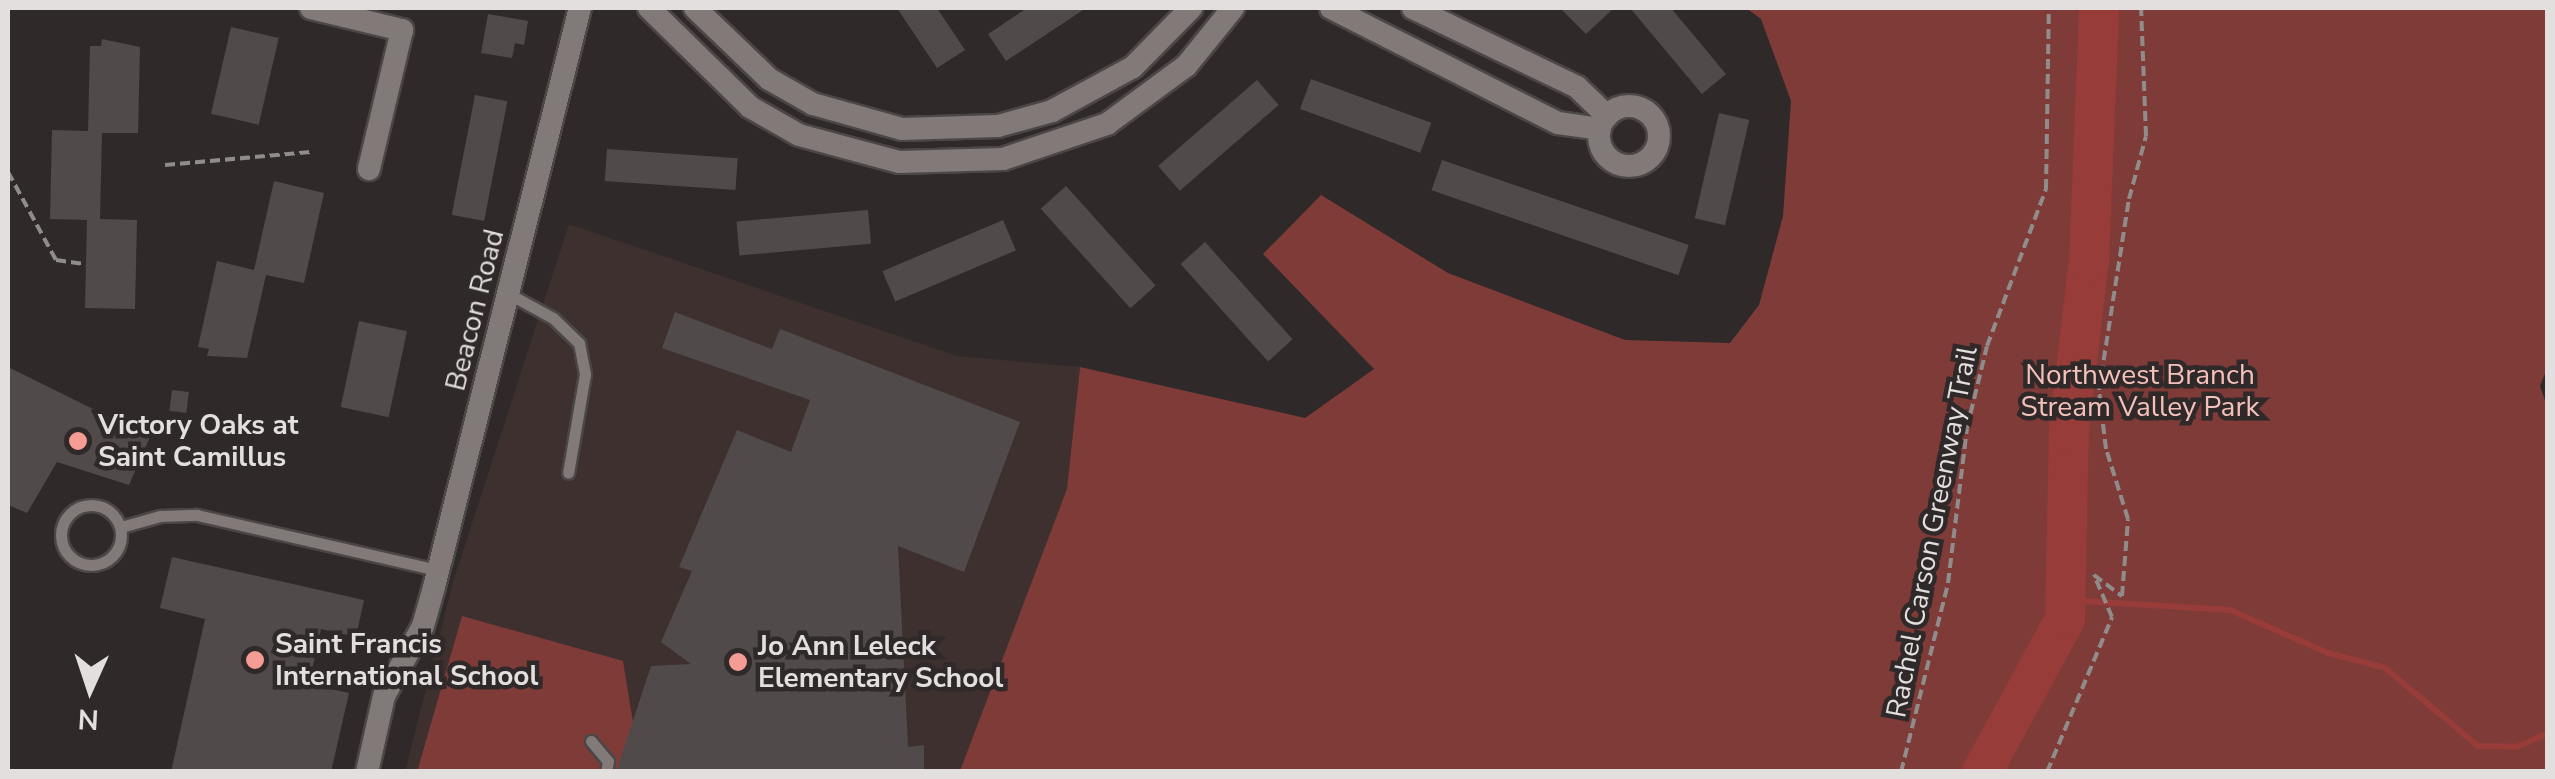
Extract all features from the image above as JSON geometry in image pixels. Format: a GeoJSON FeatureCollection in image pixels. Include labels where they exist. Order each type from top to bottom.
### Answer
{"type":"FeatureCollection","features":[{"type":"Feature","properties":{"kind":"street"},"geometry":{"type":"LineString","coordinates":[[312,8],[402,30],[369,169]]}},
{"type":"Feature","properties":{"kind":"street","name":"Beacon Road"},"geometry":{"type":"LineString","coordinates":[[367,772],[384,696],[423,626],[512,295],[580,8]]}},
{"type":"Feature","properties":{"kind":"street"},"geometry":{"type":"LineString","coordinates":[[649,8],[750,107],[799,135],[899,162],[1023,154],[1107,124],[1153,94],[1186,66],[1233,8]]}},
{"type":"Feature","properties":{"kind":"street"},"geometry":{"type":"LineString","coordinates":[[695,8],[769,80],[813,104],[902,129],[1015,122],[1091,95],[1163,42],[1191,8]]}},
{"type":"Feature","properties":{"kind":"street"},"geometry":{"type":"LineString","coordinates":[[1331,8],[1558,123],[1604,122],[1577,88],[1413,8]]}},
{"type":"Feature","properties":{"kind":"street"},"geometry":{"type":"LineString","coordinates":[[1015,122],[1023,154]]}},
{"type":"Feature","properties":{"kind":"lane"},"geometry":{"type":"LineString","coordinates":[[512,295],[553,318],[579,344],[585,374],[568,473]]}},
{"type":"Feature","properties":{"kind":"lane"},"geometry":{"type":"LineString","coordinates":[[585,374],[599,370]]}},
{"type":"Feature","properties":{"kind":"lane"},"geometry":{"type":"LineString","coordinates":[[82,506],[100,506],[121,527],[118,548],[106,560],[74,560],[63,547],[60,530],[82,506]]}},
{"type":"Feature","properties":{"kind":"lane"},"geometry":{"type":"LineString","coordinates":[[121,527],[160,516],[198,514],[438,570]]}},
{"type":"Feature","properties":{"kind":"lane"},"geometry":{"type":"LineString","coordinates":[[591,741],[608,761],[606,772]]}},
{"type":"Feature","properties":{"kind":"path","name":"Rachel Carson Greenway Trail"},"geometry":{"type":"LineString","coordinates":[[1900,772],[1948,584],[1967,428],[1987,346],[2046,188],[2049,8]]}},
{"type":"Feature","properties":{"kind":"path"},"geometry":{"type":"LineString","coordinates":[[2048,772],[2112,617],[2094,575],[2122,596],[2128,519],[2106,449],[2099,390],[2129,199],[2146,136],[2142,8]]}},
{"type":"Feature","properties":{"kind":"path"},"geometry":{"type":"LineString","coordinates":[[165,165],[310,152]]}},
{"type":"Feature","properties":{"kind":"path"},"geometry":{"type":"LineString","coordinates":[[8,172],[56,260],[86,264]]}},
{"type":"Feature","properties":{"kind":"shaded area"},"geometry":{"type":"Polygon","coordinates":[[[569,224],[957,356],[1080,367],[1043,720],[1362,772],[405,772],[452,585],[569,224]]]}},
{"type":"Feature","properties":{"kind":"green space","name":"Northwest Branch Stream Valley Park"},"geometry":{"type":"Polygon","coordinates":[[[1746,8],[2547,8],[2548,366],[2540,386],[2548,409],[2547,771],[960,771],[1067,489],[1080,367],[1305,418],[1374,369],[1263,254],[1321,195],[1448,273],[1625,340],[1730,343],[1759,305],[1783,216],[1791,101],[1761,19],[1746,8]]]}},
{"type":"Feature","properties":{"kind":"green space"},"geometry":{"type":"Polygon","coordinates":[[[462,616],[623,661],[641,771],[417,772],[462,616]]]}},
{"type":"Feature","properties":{"kind":"building"},"geometry":{"type":"Polygon","coordinates":[[[897,8],[937,8],[965,50],[937,68],[897,8]]]}},
{"type":"Feature","properties":{"kind":"building"},"geometry":{"type":"Polygon","coordinates":[[[1027,8],[1086,8],[1006,61],[988,34],[1027,8]]]}},
{"type":"Feature","properties":{"kind":"building"},"geometry":{"type":"Polygon","coordinates":[[[1560,8],[1614,8],[1586,34],[1560,8]]]}},
{"type":"Feature","properties":{"kind":"building"},"geometry":{"type":"Polygon","coordinates":[[[1630,8],[1671,8],[1726,74],[1702,94],[1630,8]]]}},
{"type":"Feature","properties":{"kind":"building"},"geometry":{"type":"Polygon","coordinates":[[[488,14],[528,21],[524,45],[515,43],[512,58],[481,53],[488,14]]]}},
{"type":"Feature","properties":{"kind":"building"},"geometry":{"type":"Polygon","coordinates":[[[231,27],[279,38],[259,125],[211,114],[231,27]]]}},
{"type":"Feature","properties":{"kind":"building"},"geometry":{"type":"Polygon","coordinates":[[[102,39],[140,47],[138,133],[102,133],[100,219],[137,220],[135,309],[85,308],[87,220],[50,219],[52,130],[88,131],[90,46],[101,46],[102,39]]]}},
{"type":"Feature","properties":{"kind":"building"},"geometry":{"type":"Polygon","coordinates":[[[1311,79],[1431,123],[1420,153],[1300,109],[1311,79]]]}},
{"type":"Feature","properties":{"kind":"building"},"geometry":{"type":"Polygon","coordinates":[[[1257,80],[1279,105],[1180,191],[1158,166],[1257,80]]]}},
{"type":"Feature","properties":{"kind":"building"},"geometry":{"type":"Polygon","coordinates":[[[475,95],[507,101],[484,221],[452,215],[475,95]]]}},
{"type":"Feature","properties":{"kind":"building"},"geometry":{"type":"Polygon","coordinates":[[[1719,113],[1749,120],[1725,225],[1695,218],[1719,113]]]}},
{"type":"Feature","properties":{"kind":"building"},"geometry":{"type":"Polygon","coordinates":[[[607,149],[738,158],[735,190],[605,181],[607,149]]]}},
{"type":"Feature","properties":{"kind":"building"},"geometry":{"type":"Polygon","coordinates":[[[1442,160],[1689,245],[1678,275],[1432,190],[1442,160]]]}},
{"type":"Feature","properties":{"kind":"building"},"geometry":{"type":"Polygon","coordinates":[[[274,181],[324,193],[304,283],[266,275],[247,358],[207,356],[209,349],[198,347],[217,261],[254,270],[274,181]]]}},
{"type":"Feature","properties":{"kind":"building"},"geometry":{"type":"Polygon","coordinates":[[[1066,186],[1156,286],[1130,308],[1041,209],[1066,186]]]}},
{"type":"Feature","properties":{"kind":"building"},"geometry":{"type":"Polygon","coordinates":[[[868,210],[871,244],[739,255],[737,222],[868,210]]]}},
{"type":"Feature","properties":{"kind":"building"},"geometry":{"type":"Polygon","coordinates":[[[1003,220],[1016,250],[895,302],[882,271],[1003,220]]]}},
{"type":"Feature","properties":{"kind":"building"},"geometry":{"type":"Polygon","coordinates":[[[1205,242],[1293,339],[1268,361],[1180,264],[1205,242]]]}},
{"type":"Feature","properties":{"kind":"building"},"geometry":{"type":"Polygon","coordinates":[[[675,312],[772,349],[780,329],[1020,422],[964,572],[898,546],[908,747],[924,745],[924,772],[616,772],[651,666],[691,664],[661,642],[692,571],[679,567],[737,430],[791,452],[810,400],[662,348],[675,312]]]}},
{"type":"Feature","properties":{"kind":"building"},"geometry":{"type":"Polygon","coordinates":[[[359,321],[407,331],[389,417],[341,407],[359,321]]]}},
{"type":"Feature","properties":{"kind":"building","name":"Victory Oaks at Saint Camillus"},"geometry":{"type":"Polygon","coordinates":[[[8,367],[150,437],[129,485],[57,462],[27,513],[8,505],[8,367]]]}},
{"type":"Feature","properties":{"kind":"building"},"geometry":{"type":"Polygon","coordinates":[[[172,390],[189,392],[186,413],[169,411],[172,390]]]}},
{"type":"Feature","properties":{"kind":"building","name":"Saint Francis International School"},"geometry":{"type":"Polygon","coordinates":[[[172,557],[364,600],[356,637],[321,629],[309,684],[349,693],[331,772],[171,772],[205,619],[160,608],[172,557]]]}},
{"type":"Feature","properties":{"kind":"waterway"},"geometry":{"type":"LineString","coordinates":[[1982,772],[2065,619],[2069,430],[2089,261],[2099,8]]}},
{"type":"Feature","properties":{"kind":"waterway"},"geometry":{"type":"LineString","coordinates":[[2066,600],[2230,610],[2328,653],[2385,668],[2478,746],[2517,747],[2548,733]]}},
{"type":"Feature","properties":{"kind":"place","name":"Victory Oaks at Saint Camillus"},"geometry":{"type":"Point","coordinates":[78,441]}},
{"type":"Feature","properties":{"kind":"place","name":"Saint Francis International School"},"geometry":{"type":"Point","coordinates":[255,660]}},
{"type":"Feature","properties":{"kind":"place","name":"Jo Ann Leleck Elementary School"},"geometry":{"type":"Point","coordinates":[738,662]}}]}
